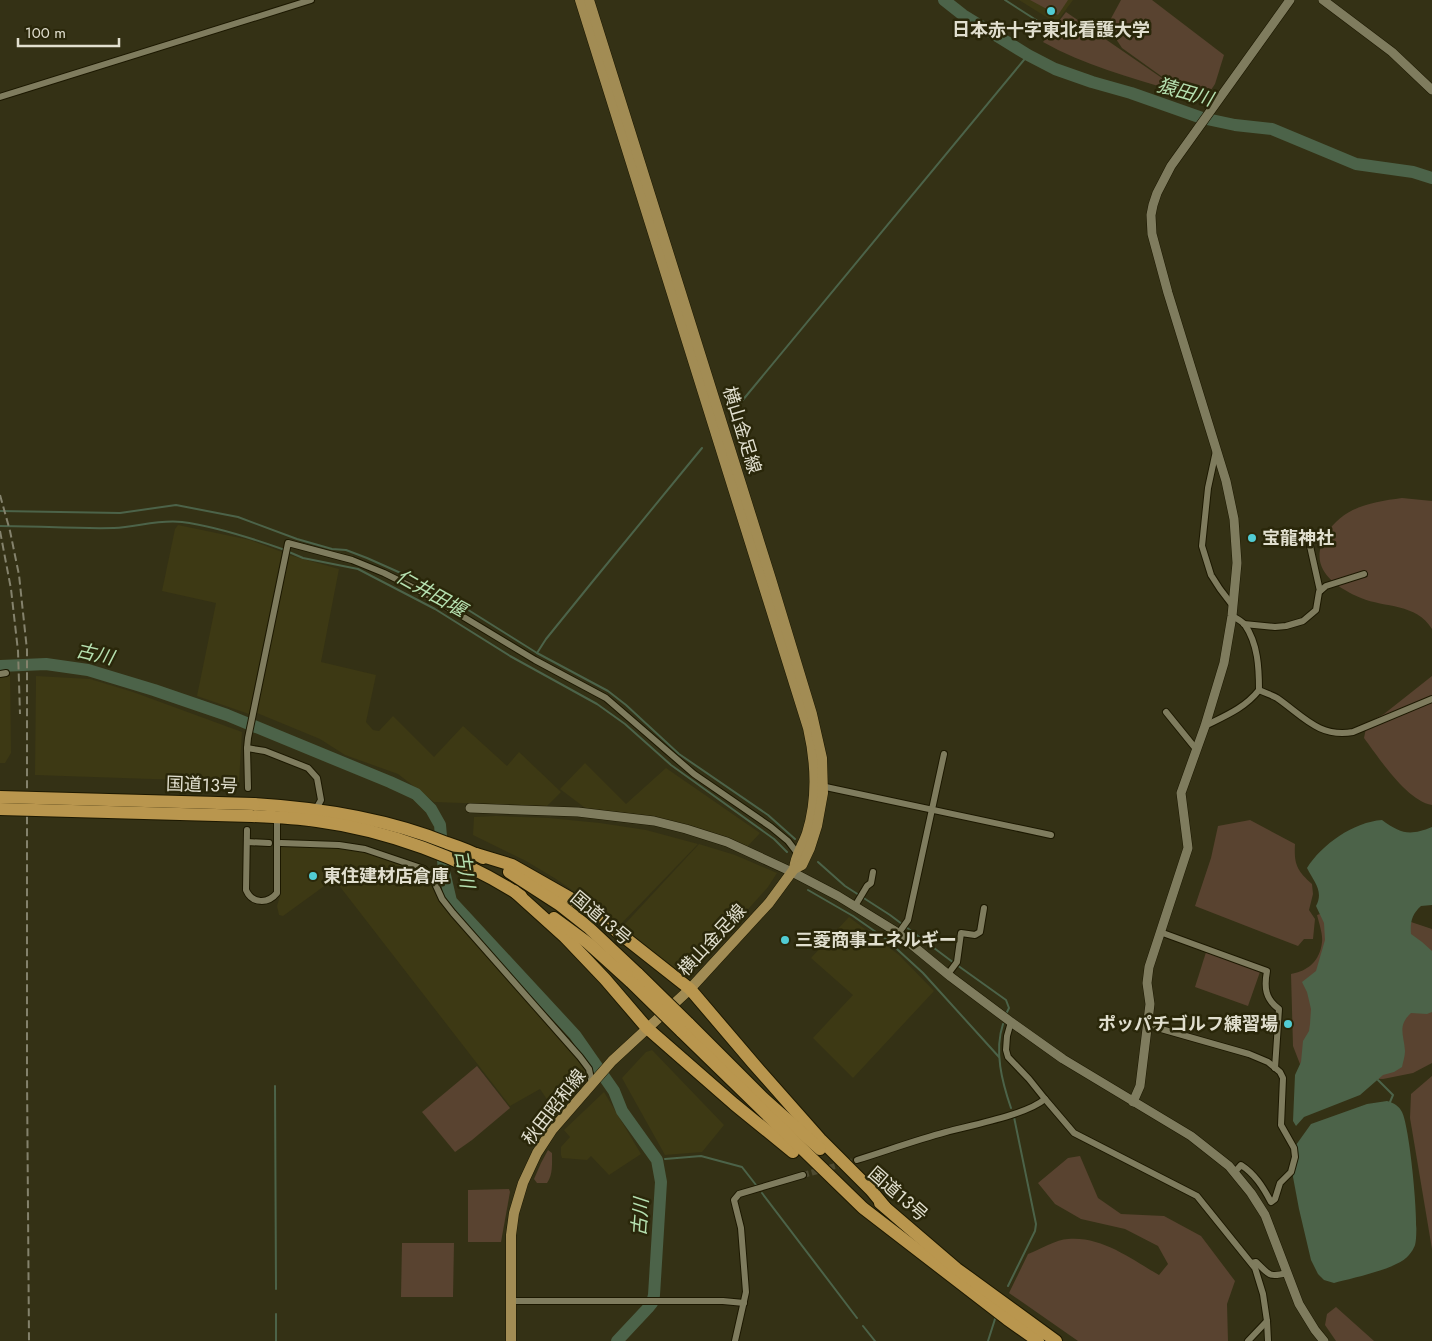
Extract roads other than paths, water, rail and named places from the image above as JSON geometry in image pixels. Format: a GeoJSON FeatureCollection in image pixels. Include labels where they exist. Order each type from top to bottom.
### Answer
{"type":"FeatureCollection","features":[{"type":"Feature","properties":{"kind":"highway","name":"国道13号"},"geometry":{"type":"LineString","coordinates":[[0,797],[253,810],[278,818],[318,821],[376,833],[453,859],[482,873],[514,891],[557,920],[635,978]]}},
{"type":"Feature","properties":{"kind":"highway","name":"国道13号"},"geometry":{"type":"LineString","coordinates":[[0,810],[316,809],[409,829],[476,854],[509,872],[560,905],[588,928],[635,978],[863,1208],[1038,1341]]}},
{"type":"Feature","properties":{"kind":"highway"},"geometry":{"type":"LineString","coordinates":[[476,854],[512,864],[586,907],[690,988],[752,1063],[820,1139],[871,1190],[885,1208]]}},
{"type":"Feature","properties":{"kind":"highway"},"geometry":{"type":"LineString","coordinates":[[514,891],[565,937],[605,979],[647,1028],[734,1104],[863,1208]]}},
{"type":"Feature","properties":{"kind":"highway","name":"国道13号"},"geometry":{"type":"LineString","coordinates":[[685,1027],[885,1208],[957,1269],[1056,1341]]}},
{"type":"Feature","properties":{"kind":"main road","name":"横山金足線"},"geometry":{"type":"LineString","coordinates":[[580,0],[808,728],[819,786],[820,813],[814,838],[802,865],[793,871],[769,903],[690,988],[647,1028]]}},
{"type":"Feature","properties":{"kind":"main road","name":"横山金足線"},"geometry":{"type":"LineString","coordinates":[[590,0],[807,696],[820,745],[823,765],[819,786],[808,831],[795,861],[793,871]]}},
{"type":"Feature","properties":{"kind":"main road","name":"秋田昭和線"},"geometry":{"type":"LineString","coordinates":[[511,1341],[511,1235],[514,1213],[523,1183],[537,1153],[552,1130],[612,1061],[647,1028]]}},
{"type":"Feature","properties":{"kind":"street"},"geometry":{"type":"LineString","coordinates":[[0,98],[311,0]]}},
{"type":"Feature","properties":{"kind":"street"},"geometry":{"type":"LineString","coordinates":[[1133,1102],[1140,1086],[1150,1004],[1147,983],[1149,967],[1188,848],[1181,793],[1205,726],[1224,664],[1232,616],[1237,563],[1236,540],[1226,481],[1163,275],[1152,234],[1151,215],[1157,193],[1171,166],[1290,0]]}},
{"type":"Feature","properties":{"kind":"street"},"geometry":{"type":"LineString","coordinates":[[1323,0],[1392,52],[1432,90]]}},
{"type":"Feature","properties":{"kind":"street"},"geometry":{"type":"LineString","coordinates":[[1216,448],[1208,488],[1202,546],[1211,575],[1233,606]]}},
{"type":"Feature","properties":{"kind":"street"},"geometry":{"type":"LineString","coordinates":[[248,788],[248,738],[288,543],[352,560],[384,573],[424,593],[535,660],[606,698],[694,774],[771,827],[788,841],[798,854]]}},
{"type":"Feature","properties":{"kind":"street"},"geometry":{"type":"LineString","coordinates":[[1232,616],[1244,624],[1275,627],[1303,621],[1316,610],[1320,592],[1310,546]]}},
{"type":"Feature","properties":{"kind":"street"},"geometry":{"type":"LineString","coordinates":[[1320,592],[1326,586],[1364,574]]}},
{"type":"Feature","properties":{"kind":"street"},"geometry":{"type":"LineString","coordinates":[[1205,726],[1232,713],[1252,699],[1259,690],[1258,660],[1244,624]]}},
{"type":"Feature","properties":{"kind":"street"},"geometry":{"type":"LineString","coordinates":[[1259,690],[1276,697],[1310,725],[1344,734],[1354,732],[1432,699]]}},
{"type":"Feature","properties":{"kind":"street"},"geometry":{"type":"LineString","coordinates":[[1166,712],[1196,749]]}},
{"type":"Feature","properties":{"kind":"street"},"geometry":{"type":"LineString","coordinates":[[247,748],[265,751],[308,768],[317,778],[321,800],[316,809]]}},
{"type":"Feature","properties":{"kind":"street"},"geometry":{"type":"LineString","coordinates":[[902,929],[933,810],[944,754]]}},
{"type":"Feature","properties":{"kind":"street"},"geometry":{"type":"LineString","coordinates":[[819,786],[1051,836]]}},
{"type":"Feature","properties":{"kind":"street"},"geometry":{"type":"LineString","coordinates":[[470,808],[578,812],[654,821],[727,842],[859,900],[902,929],[1011,1022],[1063,1059],[1209,1149],[1229,1166],[1251,1193],[1264,1215],[1299,1304],[1324,1341]]}},
{"type":"Feature","properties":{"kind":"street"},"geometry":{"type":"LineString","coordinates":[[247,830],[246,890],[254,900],[270,900],[277,893],[278,818]]}},
{"type":"Feature","properties":{"kind":"street"},"geometry":{"type":"LineString","coordinates":[[247,842],[269,843]]}},
{"type":"Feature","properties":{"kind":"street"},"geometry":{"type":"LineString","coordinates":[[281,843],[339,845],[365,849],[424,869],[432,877],[442,899],[453,913],[580,1057],[589,1069],[592,1084]]}},
{"type":"Feature","properties":{"kind":"street"},"geometry":{"type":"LineString","coordinates":[[859,900],[867,886],[871,883],[873,872]]}},
{"type":"Feature","properties":{"kind":"street"},"geometry":{"type":"LineString","coordinates":[[950,971],[957,962],[961,933],[975,935],[980,932],[984,908]]}},
{"type":"Feature","properties":{"kind":"street"},"geometry":{"type":"LineString","coordinates":[[1160,932],[1267,971],[1265,990],[1268,998],[1279,1009],[1275,1068]]}},
{"type":"Feature","properties":{"kind":"street"},"geometry":{"type":"LineString","coordinates":[[1011,1022],[1007,1036],[1006,1050],[1008,1057],[1074,1133],[1197,1196],[1252,1263],[1258,1275],[1267,1320],[1268,1341]]}},
{"type":"Feature","properties":{"kind":"street"},"geometry":{"type":"LineString","coordinates":[[1147,1025],[1249,1054],[1268,1062],[1280,1072],[1283,1078],[1281,1125],[1294,1148],[1294,1166],[1280,1183],[1274,1199],[1270,1202],[1256,1177],[1248,1169],[1241,1165],[1234,1173]]}},
{"type":"Feature","properties":{"kind":"street"},"geometry":{"type":"LineString","coordinates":[[857,1160],[1011,1114],[1039,1104],[1045,1099]]}},
{"type":"Feature","properties":{"kind":"street"},"geometry":{"type":"LineString","coordinates":[[735,1341],[746,1292],[741,1228],[734,1200],[739,1194],[803,1176]]}},
{"type":"Feature","properties":{"kind":"street"},"geometry":{"type":"LineString","coordinates":[[1252,1263],[1256,1262],[1270,1275],[1275,1276],[1287,1273]]}},
{"type":"Feature","properties":{"kind":"street"},"geometry":{"type":"LineString","coordinates":[[511,1301],[652,1300],[744,1303]]}},
{"type":"Feature","properties":{"kind":"street"},"geometry":{"type":"LineString","coordinates":[[1248,1341],[1267,1320]]}},
{"type":"Feature","properties":{"kind":"waterway","name":"猿田川"},"geometry":{"type":"LineString","coordinates":[[944,0],[963,15],[1028,55],[1055,69],[1202,118],[1235,125],[1272,129],[1356,164],[1413,172],[1432,178]]}},
{"type":"Feature","properties":{"kind":"waterway"},"geometry":{"type":"LineString","coordinates":[[1005,0],[1047,27]]}},
{"type":"Feature","properties":{"kind":"waterway"},"geometry":{"type":"LineString","coordinates":[[737,407],[1028,55]]}},
{"type":"Feature","properties":{"kind":"waterway"},"geometry":{"type":"LineString","coordinates":[[537,653],[546,639],[702,448]]}},
{"type":"Feature","properties":{"kind":"waterway"},"geometry":{"type":"LineString","coordinates":[[0,511],[120,513],[176,505],[238,517],[297,539],[332,549],[346,550],[367,558],[430,586],[537,653],[608,691],[679,754],[768,815],[795,839]]}},
{"type":"Feature","properties":{"kind":"waterway","name":"仁井田堰"},"geometry":{"type":"LineString","coordinates":[[0,526],[114,528],[173,521],[220,530],[285,550]]}},
{"type":"Feature","properties":{"kind":"waterway","name":"仁井田堰"},"geometry":{"type":"LineString","coordinates":[[289,552],[303,558],[358,569],[435,609],[510,656],[597,704],[625,724],[671,765],[774,839],[787,852]]}},
{"type":"Feature","properties":{"kind":"waterway","name":"古川"},"geometry":{"type":"LineString","coordinates":[[0,666],[46,664],[88,670],[154,690],[227,715],[390,782],[416,794],[431,809],[440,825],[444,871],[451,901],[575,1035],[614,1091],[622,1111],[657,1160],[661,1182],[654,1295],[652,1303],[648,1308],[617,1341]]}},
{"type":"Feature","properties":{"kind":"waterway"},"geometry":{"type":"LineString","coordinates":[[818,862],[845,886],[890,915],[954,963]]}},
{"type":"Feature","properties":{"kind":"waterway"},"geometry":{"type":"LineString","coordinates":[[808,890],[853,916],[886,939],[923,973],[999,1057]]}},
{"type":"Feature","properties":{"kind":"waterway"},"geometry":{"type":"LineString","coordinates":[[957,965],[1006,1000],[1009,1008],[1007,1012]]}},
{"type":"Feature","properties":{"kind":"waterway"},"geometry":{"type":"LineString","coordinates":[[1003,1024],[1000,1034],[999,1056],[1002,1077],[1011,1108]]}},
{"type":"Feature","properties":{"kind":"waterway"},"geometry":{"type":"LineString","coordinates":[[1378,1080],[1393,1095],[1390,1102]]}},
{"type":"Feature","properties":{"kind":"waterway"},"geometry":{"type":"LineString","coordinates":[[275,1086],[276,1289]]}},
{"type":"Feature","properties":{"kind":"waterway"},"geometry":{"type":"LineString","coordinates":[[1008,1286],[1035,1231],[1036,1224],[1014,1117]]}},
{"type":"Feature","properties":{"kind":"waterway"},"geometry":{"type":"LineString","coordinates":[[665,1159],[701,1156],[742,1167],[756,1185]]}},
{"type":"Feature","properties":{"kind":"waterway"},"geometry":{"type":"LineString","coordinates":[[762,1193],[857,1318]]}},
{"type":"Feature","properties":{"kind":"waterway"},"geometry":{"type":"LineString","coordinates":[[276,1314],[276,1341]]}},
{"type":"Feature","properties":{"kind":"waterway"},"geometry":{"type":"LineString","coordinates":[[988,1341],[995,1319]]}},
{"type":"Feature","properties":{"kind":"waterway"},"geometry":{"type":"LineString","coordinates":[[863,1326],[875,1341]]}},
{"type":"Feature","properties":{"kind":"tunnel"},"geometry":{"type":"LineString","coordinates":[[803,1175],[857,1160]]}},
{"type":"Feature","properties":{"kind":"railway"},"geometry":{"type":"LineString","coordinates":[[0,495],[19,575],[27,650],[29,1341]]}},
{"type":"Feature","properties":{"kind":"railway"},"geometry":{"type":"LineString","coordinates":[[0,531],[11,589],[18,651],[20,714]]}},
{"type":"Feature","properties":{"kind":"place","name":"日本赤十字東北看護大学"},"geometry":{"type":"Point","coordinates":[1051,11]}},
{"type":"Feature","properties":{"kind":"place","name":"宝龍神社"},"geometry":{"type":"Point","coordinates":[1252,538]}},
{"type":"Feature","properties":{"kind":"place","name":"東住建材店倉庫"},"geometry":{"type":"Point","coordinates":[313,876]}},
{"type":"Feature","properties":{"kind":"place","name":"三菱商事エネルギー"},"geometry":{"type":"Point","coordinates":[785,940]}},
{"type":"Feature","properties":{"kind":"place","name":"ポッパチゴルフ練習場"},"geometry":{"type":"Point","coordinates":[1288,1024]}}]}
